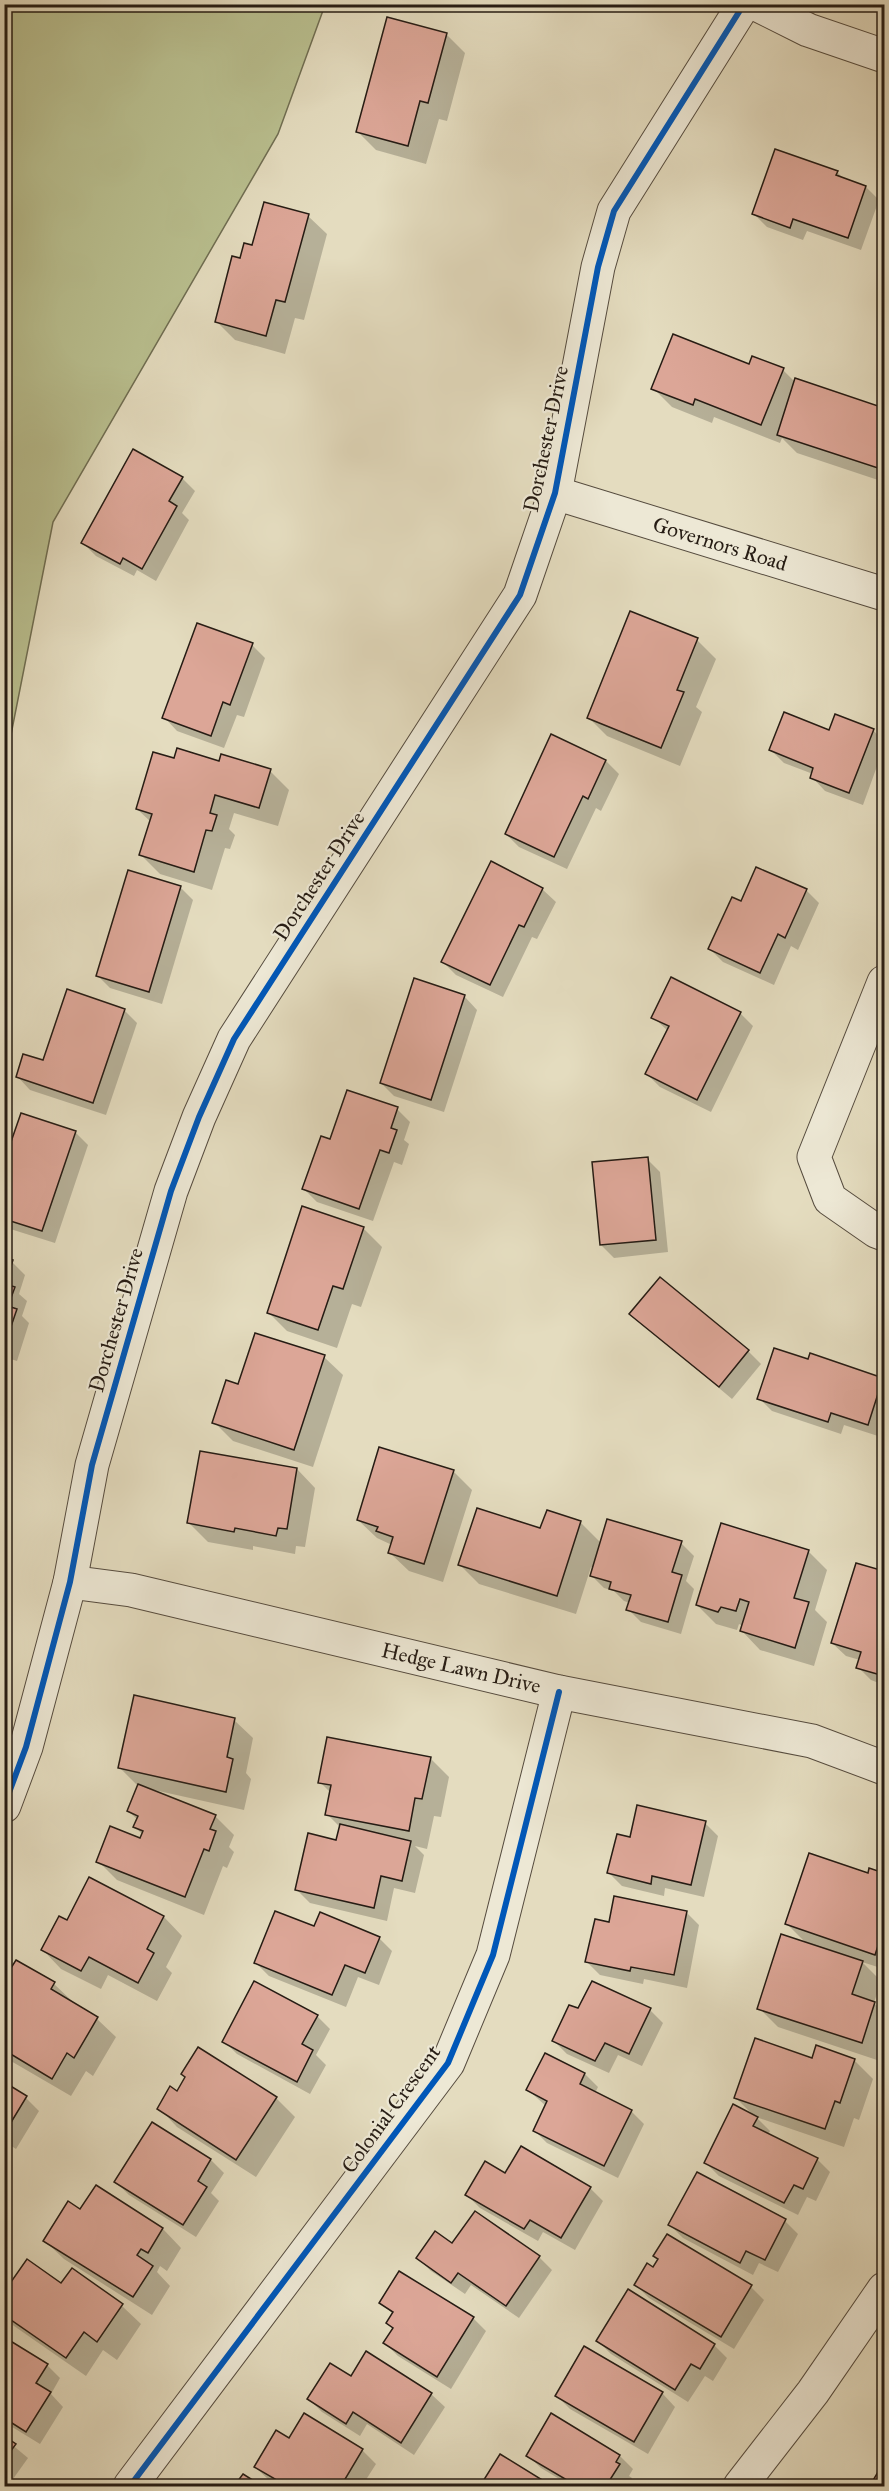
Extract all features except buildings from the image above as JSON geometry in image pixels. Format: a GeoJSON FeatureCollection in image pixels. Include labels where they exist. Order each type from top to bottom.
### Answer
{"type":"FeatureCollection","features":[{"type":"Feature","properties":{"kind":"street","name":"Dorchester Drive"},"geometry":{"type":"LineString","coordinates":[[4,1806],[26,1747],[70,1582],[92,1465],[171,1191],[199,1117],[234,1039],[520,595],[555,493],[598,267],[614,211],[744,4]]}},
{"type":"Feature","properties":{"kind":"street"},"geometry":{"type":"LineString","coordinates":[[756,4],[808,30],[885,56]]}},
{"type":"Feature","properties":{"kind":"street","name":"Governors Road"},"geometry":{"type":"LineString","coordinates":[[555,493],[885,594]]}},
{"type":"Feature","properties":{"kind":"street"},"geometry":{"type":"LineString","coordinates":[[885,982],[814,1157],[830,1199],[876,1231],[885,1234]]}},
{"type":"Feature","properties":{"kind":"street","name":"Hedge Lawn Drive"},"geometry":{"type":"LineString","coordinates":[[70,1582],[131,1590],[559,1692],[812,1741],[885,1768]]}},
{"type":"Feature","properties":{"kind":"street","name":"Colonial Crescent"},"geometry":{"type":"LineString","coordinates":[[130,2487],[448,2063],[493,1955],[559,1692]]}},
{"type":"Feature","properties":{"kind":"street"},"geometry":{"type":"LineString","coordinates":[[740,2487],[813,2392],[885,2289]]}},
{"type":"Feature","properties":{"kind":"green space"},"geometry":{"type":"Polygon","coordinates":[[[5,4],[325,5],[278,134],[53,522],[5,765],[5,4]]]}},
{"type":"Feature","properties":{"kind":"cycle path"},"geometry":{"type":"LineString","coordinates":[[4,1806],[26,1747],[70,1582],[92,1465],[171,1191],[199,1117],[234,1039],[520,595],[555,493],[598,267],[614,211],[744,4]]}},
{"type":"Feature","properties":{"kind":"cycle path"},"geometry":{"type":"LineString","coordinates":[[130,2486],[448,2063],[493,1955],[559,1692]]}}]}
